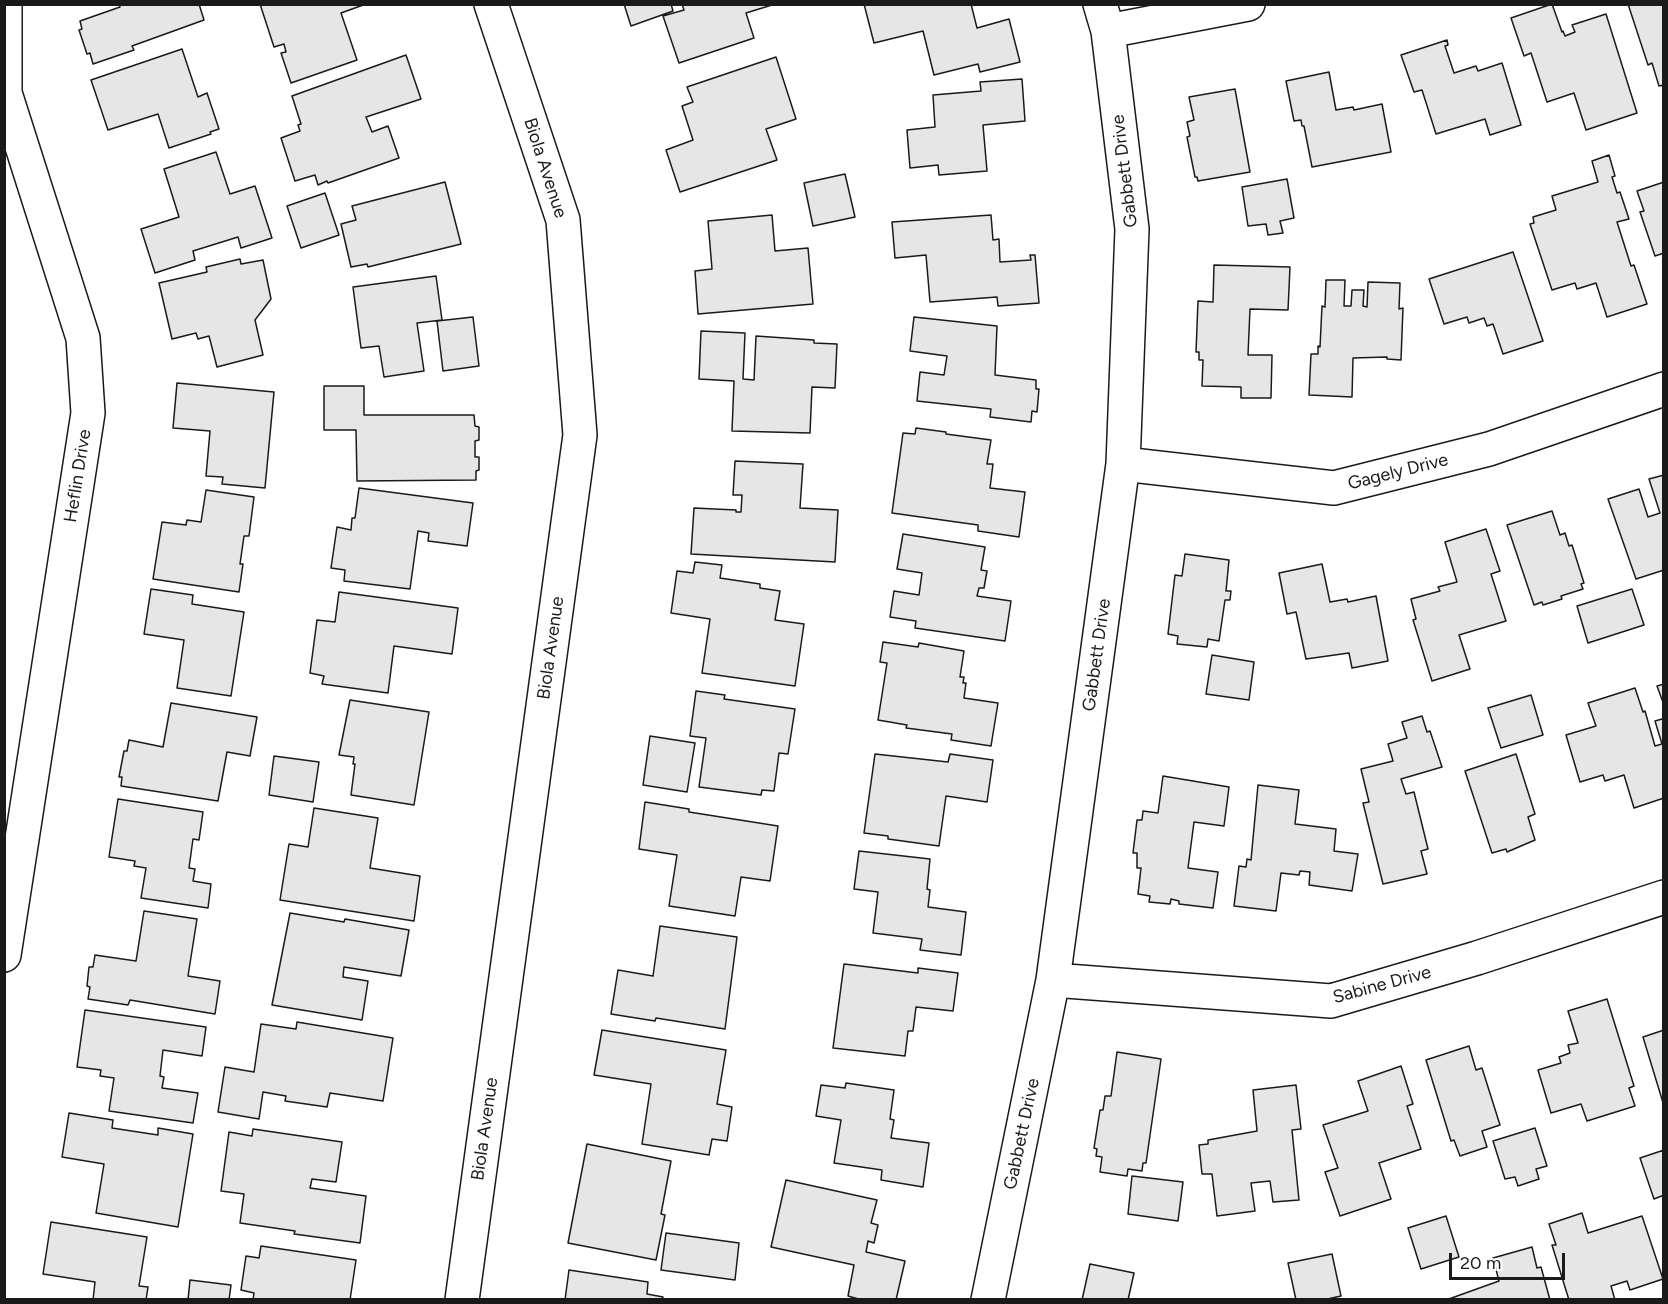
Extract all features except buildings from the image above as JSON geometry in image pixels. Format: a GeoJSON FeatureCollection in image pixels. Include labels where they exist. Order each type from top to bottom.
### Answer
{"type":"FeatureCollection","features":[{"type":"Feature","properties":{"kind":"street","name":"Heflin Drive"},"geometry":{"type":"LineString","coordinates":[[4,955],[88,413],[83,338],[5,93],[5,4]]}},
{"type":"Feature","properties":{"kind":"street","name":"Biola Avenue"},"geometry":{"type":"LineString","coordinates":[[462,1299],[580,435],[563,220],[492,4]]}},
{"type":"Feature","properties":{"kind":"street"},"geometry":{"type":"LineString","coordinates":[[1104,18],[1248,4]]}},
{"type":"Feature","properties":{"kind":"street","name":"Gabbett Drive"},"geometry":{"type":"LineString","coordinates":[[988,1299],[1053,980],[1123,464],[1132,229],[1104,18]]}},
{"type":"Feature","properties":{"kind":"street","name":"Gagely Drive"},"geometry":{"type":"LineString","coordinates":[[1123,464],[1334,488],[1489,449],[1664,389]]}},
{"type":"Feature","properties":{"kind":"street","name":"Sabine Drive"},"geometry":{"type":"LineString","coordinates":[[1053,980],[1331,1001],[1477,958],[1664,897]]}}]}
